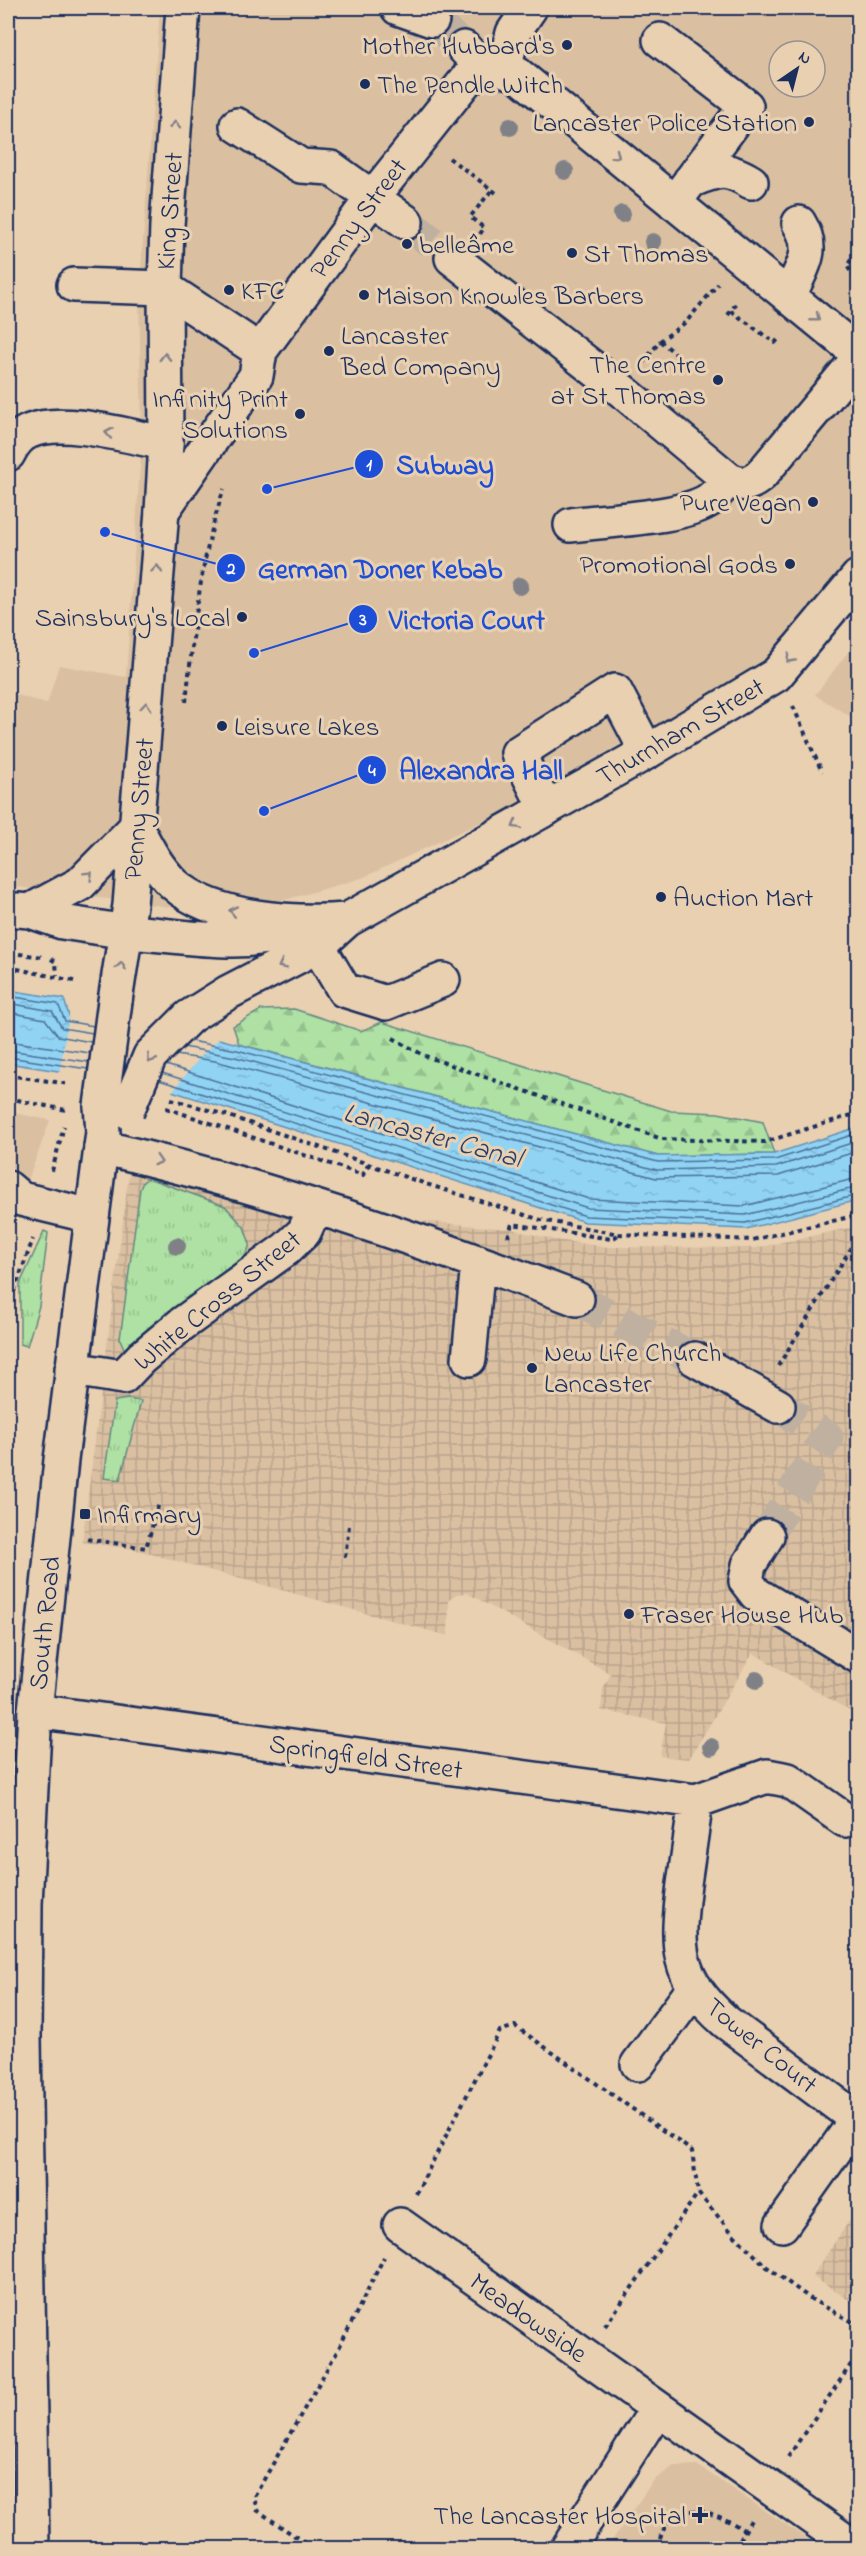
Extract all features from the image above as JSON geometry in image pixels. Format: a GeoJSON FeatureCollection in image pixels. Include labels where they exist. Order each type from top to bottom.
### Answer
{"type":"FeatureCollection","features":[{"type":"Feature","properties":{"kind":"street","name":"King Street"},"geometry":{"type":"LineString","coordinates":[[166,429],[165,288],[183,8]]}},
{"type":"Feature","properties":{"kind":"street"},"geometry":{"type":"LineString","coordinates":[[398,8],[432,20]]}},
{"type":"Feature","properties":{"kind":"street"},"geometry":{"type":"LineString","coordinates":[[484,62],[507,48],[518,12]]}},
{"type":"Feature","properties":{"kind":"street"},"geometry":{"type":"LineString","coordinates":[[660,40],[746,106],[682,192]]}},
{"type":"Feature","properties":{"kind":"street"},"geometry":{"type":"LineString","coordinates":[[484,62],[517,74],[682,192],[789,296],[858,353]]}},
{"type":"Feature","properties":{"kind":"street","name":"Penny Street"},"geometry":{"type":"LineString","coordinates":[[162,511],[256,376],[260,351],[373,196],[467,78],[484,62]]}},
{"type":"Feature","properties":{"kind":"street"},"geometry":{"type":"LineString","coordinates":[[237,125],[301,166],[331,168],[373,196],[406,222]]}},
{"type":"Feature","properties":{"kind":"street"},"geometry":{"type":"LineString","coordinates":[[682,192],[720,169],[736,173],[751,182]]}},
{"type":"Feature","properties":{"kind":"street"},"geometry":{"type":"LineString","coordinates":[[789,296],[810,249],[807,236],[799,223]]}},
{"type":"Feature","properties":{"kind":"street"},"geometry":{"type":"LineString","coordinates":[[465,267],[740,481]]}},
{"type":"Feature","properties":{"kind":"street"},"geometry":{"type":"LineString","coordinates":[[74,285],[165,288],[260,351]]}},
{"type":"Feature","properties":{"kind":"street"},"geometry":{"type":"LineString","coordinates":[[571,525],[672,512],[696,506],[740,481],[761,475],[858,359]]}},
{"type":"Feature","properties":{"kind":"street"},"geometry":{"type":"LineString","coordinates":[[10,443],[31,431],[67,426],[166,429]]}},
{"type":"Feature","properties":{"kind":"street","name":"Penny Street"},"geometry":{"type":"LineString","coordinates":[[101,1119],[115,1001],[127,932],[162,511],[166,429]]}},
{"type":"Feature","properties":{"kind":"street","name":"Thurnham Street"},"geometry":{"type":"LineString","coordinates":[[101,1119],[150,1056],[189,1017],[315,935],[347,920],[648,752],[776,675],[858,577]]}},
{"type":"Feature","properties":{"kind":"street"},"geometry":{"type":"LineString","coordinates":[[546,809],[518,753],[615,691],[648,752]]}},
{"type":"Feature","properties":{"kind":"street"},"geometry":{"type":"LineString","coordinates":[[19,910],[80,884],[136,827]]}},
{"type":"Feature","properties":{"kind":"street","name":"Thurnham Street"},"geometry":{"type":"LineString","coordinates":[[136,827],[157,865],[190,896],[232,912],[315,935]]}},
{"type":"Feature","properties":{"kind":"street","name":"Thurnham Street"},"geometry":{"type":"LineString","coordinates":[[19,910],[62,922],[127,932],[232,940],[282,935],[315,935]]}},
{"type":"Feature","properties":{"kind":"street"},"geometry":{"type":"LineString","coordinates":[[315,935],[344,990],[386,1003],[443,980]]}},
{"type":"Feature","properties":{"kind":"street","name":"White Cross Street"},"geometry":{"type":"LineString","coordinates":[[101,1119],[315,1208],[478,1262],[577,1299]]}},
{"type":"Feature","properties":{"kind":"street","name":"South Road"},"geometry":{"type":"LineString","coordinates":[[32,2548],[24,2038],[25,1904],[35,1711],[101,1119]]}},
{"type":"Feature","properties":{"kind":"street"},"geometry":{"type":"LineString","coordinates":[[8,1188],[21,1199],[91,1216]]}},
{"type":"Feature","properties":{"kind":"street","name":"White Cross Street"},"geometry":{"type":"LineString","coordinates":[[72,1369],[123,1377],[141,1358],[182,1324],[286,1249],[304,1232],[315,1208]]}},
{"type":"Feature","properties":{"kind":"street"},"geometry":{"type":"LineString","coordinates":[[469,1359],[478,1262]]}},
{"type":"Feature","properties":{"kind":"street"},"geometry":{"type":"LineString","coordinates":[[695,1359],[769,1401]]}},
{"type":"Feature","properties":{"kind":"street"},"geometry":{"type":"LineString","coordinates":[[767,1536],[749,1566],[746,1581],[756,1594],[858,1656]]}},
{"type":"Feature","properties":{"kind":"street","name":"Springfield Street"},"geometry":{"type":"LineString","coordinates":[[35,1711],[696,1801]]}},
{"type":"Feature","properties":{"kind":"street"},"geometry":{"type":"LineString","coordinates":[[696,1801],[766,1776],[788,1780],[845,1820]]}},
{"type":"Feature","properties":{"kind":"street","name":"Tower Court"},"geometry":{"type":"LineString","coordinates":[[696,1801],[678,1931],[682,1960],[695,1987],[708,2006],[726,2022],[858,2119]]}},
{"type":"Feature","properties":{"kind":"street"},"geometry":{"type":"LineString","coordinates":[[638,2064],[695,1987]]}},
{"type":"Feature","properties":{"kind":"street"},"geometry":{"type":"LineString","coordinates":[[782,2225],[858,2119]]}},
{"type":"Feature","properties":{"kind":"street","name":"Meadowside"},"geometry":{"type":"LineString","coordinates":[[400,2225],[855,2548]]}},
{"type":"Feature","properties":{"kind":"street"},"geometry":{"type":"LineString","coordinates":[[568,2548],[657,2409]]}},
{"type":"Feature","properties":{"kind":"path"},"geometry":{"type":"LineString","coordinates":[[453,160],[499,195]]}},
{"type":"Feature","properties":{"kind":"path"},"geometry":{"type":"LineString","coordinates":[[858,262],[852,258],[847,266],[858,282]]}},
{"type":"Feature","properties":{"kind":"path"},"geometry":{"type":"LineString","coordinates":[[636,370],[660,341],[686,322],[721,281]]}},
{"type":"Feature","properties":{"kind":"path"},"geometry":{"type":"LineString","coordinates":[[731,311],[775,343],[784,331]]}},
{"type":"Feature","properties":{"kind":"path"},"geometry":{"type":"LineString","coordinates":[[660,341],[681,358]]}},
{"type":"Feature","properties":{"kind":"path"},"geometry":{"type":"LineString","coordinates":[[186,705],[204,564],[214,520],[225,487]]}},
{"type":"Feature","properties":{"kind":"path"},"geometry":{"type":"LineString","coordinates":[[792,704],[822,772]]}},
{"type":"Feature","properties":{"kind":"path"},"geometry":{"type":"LineString","coordinates":[[10,953],[47,957],[56,962],[57,976]]}},
{"type":"Feature","properties":{"kind":"path"},"geometry":{"type":"LineString","coordinates":[[8,967],[74,981]]}},
{"type":"Feature","properties":{"kind":"path"},"geometry":{"type":"LineString","coordinates":[[390,1036],[425,1056],[662,1139],[765,1142],[858,1113]]}},
{"type":"Feature","properties":{"kind":"path"},"geometry":{"type":"LineString","coordinates":[[8,1098],[101,1119]]}},
{"type":"Feature","properties":{"kind":"path"},"geometry":{"type":"LineString","coordinates":[[165,1098],[226,1114],[541,1220],[619,1234],[752,1239],[858,1215]]}},
{"type":"Feature","properties":{"kind":"path"},"geometry":{"type":"LineString","coordinates":[[164,1107],[363,1175],[369,1163]]}},
{"type":"Feature","properties":{"kind":"path"},"geometry":{"type":"LineString","coordinates":[[8,1308],[31,1246],[68,1111]]}},
{"type":"Feature","properties":{"kind":"path"},"geometry":{"type":"LineString","coordinates":[[510,1229],[512,1224],[612,1239],[619,1234]]}},
{"type":"Feature","properties":{"kind":"path"},"geometry":{"type":"LineString","coordinates":[[769,1401],[858,1237]]}},
{"type":"Feature","properties":{"kind":"path"},"geometry":{"type":"LineString","coordinates":[[87,1539],[146,1548],[159,1503]]}},
{"type":"Feature","properties":{"kind":"path"},"geometry":{"type":"LineString","coordinates":[[345,1557],[349,1526]]}},
{"type":"Feature","properties":{"kind":"path"},"geometry":{"type":"LineString","coordinates":[[312,2548],[257,2510],[254,2497],[339,2348],[500,2031],[514,2026],[692,2151],[698,2193],[767,2267],[811,2298],[858,2325]]}},
{"type":"Feature","properties":{"kind":"path"},"geometry":{"type":"LineString","coordinates":[[584,2356],[698,2193]]}},
{"type":"Feature","properties":{"kind":"path"},"geometry":{"type":"LineString","coordinates":[[767,2487],[858,2354]]}},
{"type":"Feature","properties":{"kind":"path"},"geometry":{"type":"LineString","coordinates":[[658,2548],[661,2532],[679,2514],[699,2510],[723,2516],[746,2531]]}},
{"type":"Feature","properties":{"kind":"shaded area"},"geometry":{"type":"Polygon","coordinates":[[[160,8],[858,8],[858,556],[781,651],[713,696],[626,741],[513,807],[362,878],[232,915],[8,886],[8,692],[47,704],[59,665],[126,677],[142,436],[139,296],[160,8]]]}},
{"type":"Feature","properties":{"kind":"shaded area"},"geometry":{"type":"Polygon","coordinates":[[[858,639],[858,721],[815,695],[858,639]]]}},
{"type":"Feature","properties":{"kind":"shaded area"},"geometry":{"type":"Polygon","coordinates":[[[8,1112],[50,1120],[8,1235],[8,1112]]]}},
{"type":"Feature","properties":{"kind":"shaded area"},"geometry":{"type":"Polygon","coordinates":[[[136,1150],[309,1211],[510,1229],[556,1240],[609,1247],[755,1248],[858,1226],[858,1716],[753,1653],[689,1759],[660,1756],[666,1723],[601,1710],[603,1688],[611,1674],[467,1593],[456,1594],[449,1600],[448,1636],[133,1549],[82,1542],[129,1173],[136,1150]]]}},
{"type":"Feature","properties":{"kind":"shaded area"},"geometry":{"type":"Polygon","coordinates":[[[858,2208],[858,2306],[812,2276],[858,2208]]]}},
{"type":"Feature","properties":{"kind":"shaded area","name":"The Lancaster Hospital"},"geometry":{"type":"Polygon","coordinates":[[[697,2465],[821,2548],[607,2548],[653,2481],[674,2466],[697,2465]]]}},
{"type":"Feature","properties":{"kind":"green space"},"geometry":{"type":"Polygon","coordinates":[[[294,1009],[361,1031],[382,1022],[671,1111],[718,1113],[763,1122],[774,1154],[658,1156],[239,1044],[233,1026],[261,1010],[294,1009]]]}},
{"type":"Feature","properties":{"kind":"green space"},"geometry":{"type":"Polygon","coordinates":[[[148,1178],[225,1206],[244,1227],[250,1244],[241,1271],[125,1351],[120,1339],[140,1189],[148,1178]]]}},
{"type":"Feature","properties":{"kind":"green space"},"geometry":{"type":"Polygon","coordinates":[[[44,1231],[48,1233],[39,1306],[27,1346],[20,1344],[20,1284],[44,1231]]]}},
{"type":"Feature","properties":{"kind":"green space"},"geometry":{"type":"Polygon","coordinates":[[[128,1399],[141,1401],[120,1480],[104,1478],[115,1401],[128,1399]]]}},
{"type":"Feature","properties":{"kind":"water","name":"Lancaster Canal"},"geometry":{"type":"Polygon","coordinates":[[[8,990],[64,999],[69,1016],[219,1039],[658,1156],[774,1154],[858,1127],[858,1200],[746,1229],[585,1222],[159,1087],[8,1063],[8,990]]]}},
{"type":"Feature","properties":{"kind":"pier"},"geometry":{"type":"Polygon","coordinates":[[[70,1009],[71,1013],[222,1036],[202,1055],[171,1093],[59,1074],[70,1009]]]}},
{"type":"Feature","properties":{"kind":"tunnel"},"geometry":{"type":"LineString","coordinates":[[432,20],[464,48]]}},
{"type":"Feature","properties":{"kind":"tunnel"},"geometry":{"type":"LineString","coordinates":[[406,222],[452,258]]}},
{"type":"Feature","properties":{"kind":"tunnel"},"geometry":{"type":"LineString","coordinates":[[577,1299],[695,1359]]}},
{"type":"Feature","properties":{"kind":"tunnel"},"geometry":{"type":"LineString","coordinates":[[767,1536],[827,1437],[778,1406]]}},
{"type":"Feature","properties":{"kind":"place","name":"Mother Hubbard's"},"geometry":{"type":"Point","coordinates":[567,45]}},
{"type":"Feature","properties":{"kind":"place","name":"The Pendle Witch"},"geometry":{"type":"Point","coordinates":[365,84]}},
{"type":"Feature","properties":{"kind":"place","name":"Lancaster Police Station"},"geometry":{"type":"Point","coordinates":[809,122]}},
{"type":"Feature","properties":{"kind":"place","name":"belleâme"},"geometry":{"type":"Point","coordinates":[407,244]}},
{"type":"Feature","properties":{"kind":"place","name":"St Thomas"},"geometry":{"type":"Point","coordinates":[572,253]}},
{"type":"Feature","properties":{"kind":"place","name":"KFC"},"geometry":{"type":"Point","coordinates":[229,290]}},
{"type":"Feature","properties":{"kind":"place","name":"Maison Knowles Barbers"},"geometry":{"type":"Point","coordinates":[364,295]}},
{"type":"Feature","properties":{"kind":"place","name":"Lancaster Bed Company"},"geometry":{"type":"Point","coordinates":[329,351]}},
{"type":"Feature","properties":{"kind":"place","name":"The Centre at St Thomas"},"geometry":{"type":"Point","coordinates":[718,380]}},
{"type":"Feature","properties":{"kind":"place","name":"Infinity Print Solutions"},"geometry":{"type":"Point","coordinates":[300,414]}},
{"type":"Feature","properties":{"kind":"place","name":"Subway"},"geometry":{"type":"Point","coordinates":[267,489]}},
{"type":"Feature","properties":{"kind":"place","name":"Pure Vegan"},"geometry":{"type":"Point","coordinates":[813,502]}},
{"type":"Feature","properties":{"kind":"place","name":"German Doner Kebab"},"geometry":{"type":"Point","coordinates":[105,532]}},
{"type":"Feature","properties":{"kind":"place","name":"Promotional Gods"},"geometry":{"type":"Point","coordinates":[790,564]}},
{"type":"Feature","properties":{"kind":"place","name":"Sainsbury's Local"},"geometry":{"type":"Point","coordinates":[242,617]}},
{"type":"Feature","properties":{"kind":"place","name":"Victoria Court"},"geometry":{"type":"Point","coordinates":[254,653]}},
{"type":"Feature","properties":{"kind":"place","name":"Leisure Lakes"},"geometry":{"type":"Point","coordinates":[222,726]}},
{"type":"Feature","properties":{"kind":"place","name":"Alexandra Hall"},"geometry":{"type":"Point","coordinates":[264,811]}},
{"type":"Feature","properties":{"kind":"place","name":"Auction Mart"},"geometry":{"type":"Point","coordinates":[661,897]}},
{"type":"Feature","properties":{"kind":"place","name":"New Life Church Lancaster"},"geometry":{"type":"Point","coordinates":[532,1368]}},
{"type":"Feature","properties":{"kind":"place","name":"Infirmary"},"geometry":{"type":"Point","coordinates":[85,1514]}},
{"type":"Feature","properties":{"kind":"place","name":"Fraser House Hub"},"geometry":{"type":"Point","coordinates":[629,1614]}},
{"type":"Feature","properties":{"kind":"place","name":"The Lancaster Hospital"},"geometry":{"type":"Point","coordinates":[700,2515]}}]}
